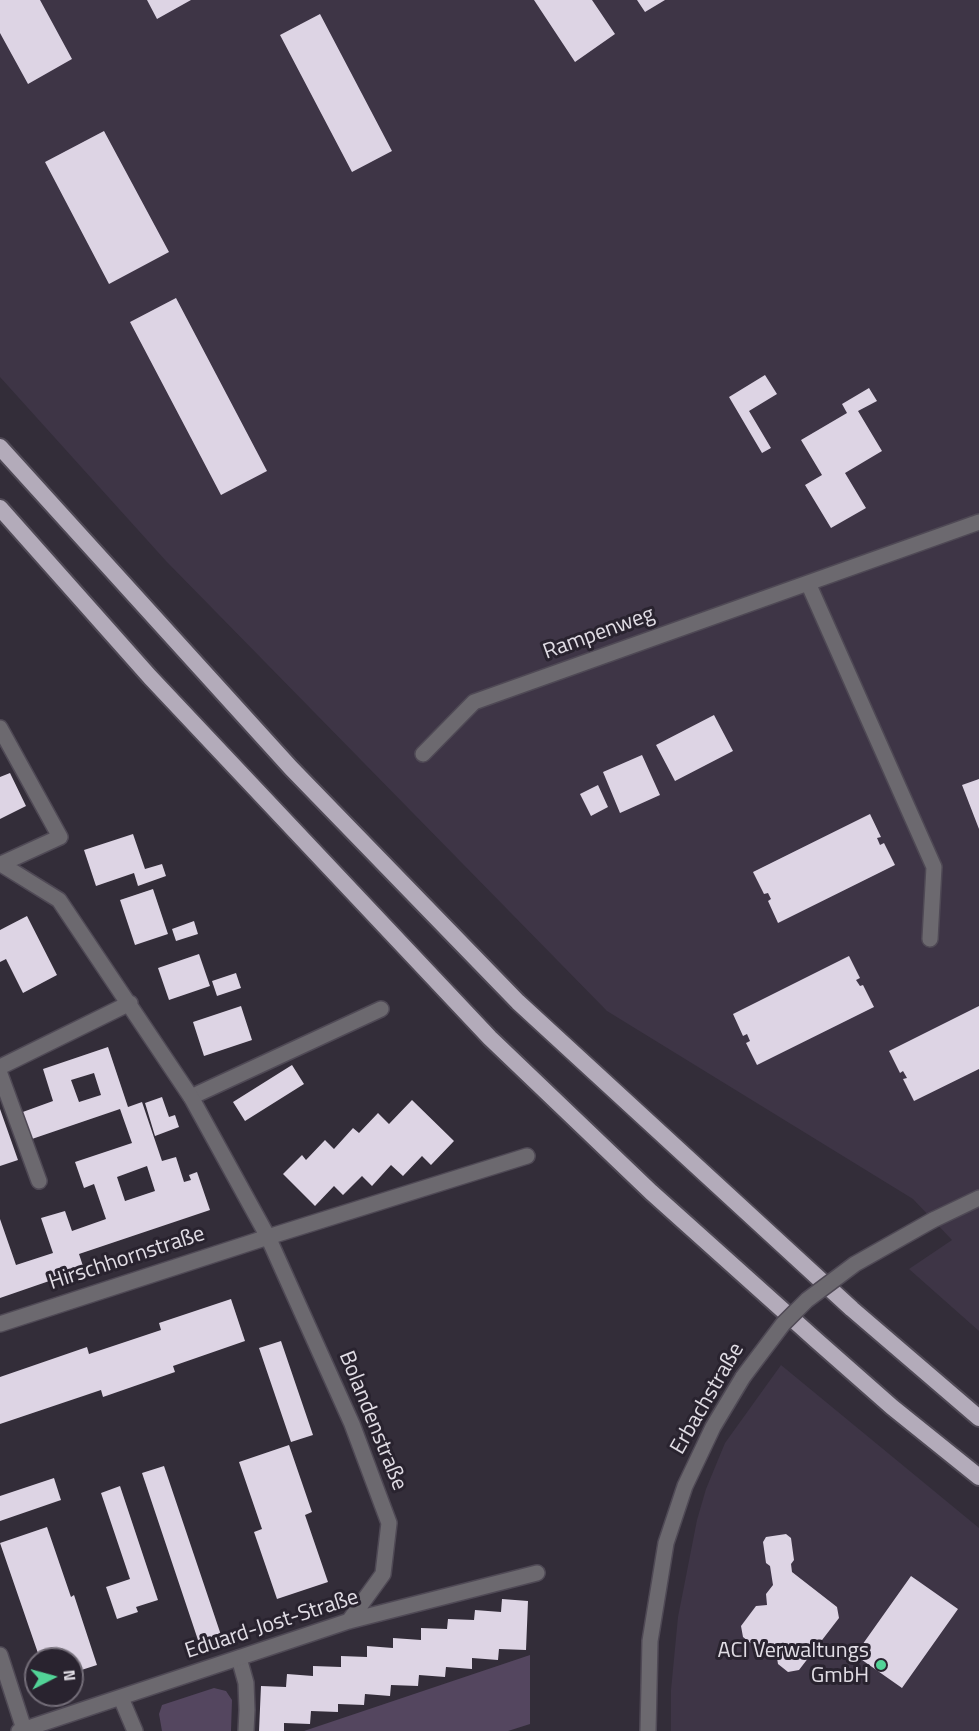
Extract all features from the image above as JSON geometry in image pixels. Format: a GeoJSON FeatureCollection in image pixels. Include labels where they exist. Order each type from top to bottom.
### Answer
{"type":"FeatureCollection","features":[{"type":"Feature","properties":{"kind":"highway"},"geometry":{"type":"LineString","coordinates":[[0,447],[291,768],[519,1002],[843,1301],[979,1418]]}},
{"type":"Feature","properties":{"kind":"highway"},"geometry":{"type":"LineString","coordinates":[[0,508],[150,677],[490,1038],[651,1192],[772,1301],[892,1407],[979,1477]]}},
{"type":"Feature","properties":{"kind":"street","name":"Rampenweg"},"geometry":{"type":"LineString","coordinates":[[423,754],[474,702],[979,522]]}},
{"type":"Feature","properties":{"kind":"street"},"geometry":{"type":"LineString","coordinates":[[808,583],[934,867],[930,939]]}},
{"type":"Feature","properties":{"kind":"street","name":"Bolandenstraße"},"geometry":{"type":"LineString","coordinates":[[0,728],[60,837],[0,864]]}},
{"type":"Feature","properties":{"kind":"street","name":"Bolandenstraße"},"geometry":{"type":"LineString","coordinates":[[0,864],[59,900],[191,1096],[268,1237],[352,1424],[389,1523],[383,1574],[349,1621]]}},
{"type":"Feature","properties":{"kind":"street"},"geometry":{"type":"LineString","coordinates":[[0,1067],[130,1003]]}},
{"type":"Feature","properties":{"kind":"street"},"geometry":{"type":"LineString","coordinates":[[191,1096],[381,1009]]}},
{"type":"Feature","properties":{"kind":"street"},"geometry":{"type":"LineString","coordinates":[[0,1074],[39,1181]]}},
{"type":"Feature","properties":{"kind":"street"},"geometry":{"type":"LineString","coordinates":[[268,1237],[527,1156]]}},
{"type":"Feature","properties":{"kind":"street","name":"Erbachstraße"},"geometry":{"type":"LineString","coordinates":[[648,1731],[650,1641],[666,1543],[694,1466],[713,1426],[743,1377],[783,1324],[807,1300],[855,1264],[933,1220],[979,1198]]}},
{"type":"Feature","properties":{"kind":"street","name":"Hirschhornstraße"},"geometry":{"type":"LineString","coordinates":[[0,1324],[268,1237]]}},
{"type":"Feature","properties":{"kind":"street","name":"Eduard-Jost-Straße"},"geometry":{"type":"LineString","coordinates":[[0,1655],[21,1730],[349,1621],[537,1573]]}},
{"type":"Feature","properties":{"kind":"street"},"geometry":{"type":"LineString","coordinates":[[239,1658],[246,1683],[246,1731]]}},
{"type":"Feature","properties":{"kind":"street"},"geometry":{"type":"LineString","coordinates":[[121,1698],[135,1731]]}},
{"type":"Feature","properties":{"kind":"shaded area"},"geometry":{"type":"Polygon","coordinates":[[[0,0],[979,0],[979,1331],[909,1269],[952,1240],[913,1199],[607,1011],[166,561],[0,377],[0,0]]]}},
{"type":"Feature","properties":{"kind":"shaded area"},"geometry":{"type":"Polygon","coordinates":[[[781,1365],[979,1528],[979,1731],[671,1731],[671,1690],[678,1617],[697,1520],[706,1489],[725,1443],[781,1365]]]}},
{"type":"Feature","properties":{"kind":"shaded area"},"geometry":{"type":"Polygon","coordinates":[[[530,1655],[530,1724],[508,1731],[304,1731],[530,1655]]]}},
{"type":"Feature","properties":{"kind":"shaded area"},"geometry":{"type":"Polygon","coordinates":[[[214,1688],[226,1691],[232,1700],[231,1731],[162,1731],[159,1714],[162,1705],[214,1688]]]}},
{"type":"Feature","properties":{"kind":"building"},"geometry":{"type":"Polygon","coordinates":[[[0,0],[40,0],[72,59],[28,84],[0,33],[0,0]]]}},
{"type":"Feature","properties":{"kind":"building"},"geometry":{"type":"Polygon","coordinates":[[[147,0],[191,0],[157,19],[147,0]]]}},
{"type":"Feature","properties":{"kind":"building"},"geometry":{"type":"Polygon","coordinates":[[[534,0],[592,0],[615,34],[575,62],[534,0]]]}},
{"type":"Feature","properties":{"kind":"building"},"geometry":{"type":"Polygon","coordinates":[[[637,0],[665,0],[645,12],[637,0]]]}},
{"type":"Feature","properties":{"kind":"building"},"geometry":{"type":"Polygon","coordinates":[[[320,14],[392,151],[352,172],[280,35],[320,14]]]}},
{"type":"Feature","properties":{"kind":"building"},"geometry":{"type":"Polygon","coordinates":[[[104,131],[169,252],[109,284],[45,162],[104,131]]]}},
{"type":"Feature","properties":{"kind":"building"},"geometry":{"type":"Polygon","coordinates":[[[176,298],[267,471],[221,495],[130,322],[176,298]]]}},
{"type":"Feature","properties":{"kind":"building"},"geometry":{"type":"Polygon","coordinates":[[[765,375],[777,394],[749,411],[771,448],[762,453],[729,397],[765,375]]]}},
{"type":"Feature","properties":{"kind":"building"},"geometry":{"type":"Polygon","coordinates":[[[869,388],[877,401],[858,411],[882,451],[845,473],[866,508],[831,528],[805,485],[822,475],[801,440],[847,413],[842,404],[869,388]]]}},
{"type":"Feature","properties":{"kind":"building"},"geometry":{"type":"Polygon","coordinates":[[[714,715],[733,751],[675,781],[656,745],[714,715]]]}},
{"type":"Feature","properties":{"kind":"building"},"geometry":{"type":"Polygon","coordinates":[[[642,755],[660,795],[620,813],[603,772],[642,755]]]}},
{"type":"Feature","properties":{"kind":"building"},"geometry":{"type":"Polygon","coordinates":[[[10,773],[26,806],[0,819],[0,777],[10,773]]]}},
{"type":"Feature","properties":{"kind":"building"},"geometry":{"type":"Polygon","coordinates":[[[979,779],[979,829],[962,785],[979,779]]]}},
{"type":"Feature","properties":{"kind":"building"},"geometry":{"type":"Polygon","coordinates":[[[598,785],[608,807],[591,816],[580,794],[598,785]]]}},
{"type":"Feature","properties":{"kind":"building"},"geometry":{"type":"Polygon","coordinates":[[[870,814],[881,837],[877,838],[880,845],[884,843],[895,865],[778,923],[768,901],[771,899],[768,893],[764,894],[753,872],[870,814]]]}},
{"type":"Feature","properties":{"kind":"building"},"geometry":{"type":"Polygon","coordinates":[[[133,834],[145,869],[162,864],[166,876],[138,886],[134,873],[96,886],[84,850],[133,834]]]}},
{"type":"Feature","properties":{"kind":"building"},"geometry":{"type":"Polygon","coordinates":[[[153,889],[168,934],[135,945],[120,900],[153,889]]]}},
{"type":"Feature","properties":{"kind":"building"},"geometry":{"type":"Polygon","coordinates":[[[27,916],[57,975],[23,993],[6,959],[0,962],[0,930],[27,916]]]}},
{"type":"Feature","properties":{"kind":"building"},"geometry":{"type":"Polygon","coordinates":[[[194,921],[198,934],[176,941],[172,929],[194,921]]]}},
{"type":"Feature","properties":{"kind":"building"},"geometry":{"type":"Polygon","coordinates":[[[199,954],[210,986],[169,1000],[158,968],[199,954]]]}},
{"type":"Feature","properties":{"kind":"building"},"geometry":{"type":"Polygon","coordinates":[[[849,956],[860,978],[856,980],[860,986],[863,985],[874,1007],[757,1065],[746,1043],[750,1041],[747,1034],[743,1036],[733,1014],[849,956]]]}},
{"type":"Feature","properties":{"kind":"building"},"geometry":{"type":"Polygon","coordinates":[[[236,973],[241,988],[217,996],[212,981],[236,973]]]}},
{"type":"Feature","properties":{"kind":"building"},"geometry":{"type":"Polygon","coordinates":[[[241,1006],[252,1040],[204,1056],[193,1022],[241,1006]]]}},
{"type":"Feature","properties":{"kind":"building"},"geometry":{"type":"Polygon","coordinates":[[[979,1006],[979,1069],[914,1101],[903,1079],[907,1078],[903,1071],[900,1073],[889,1051],[979,1006]]]}},
{"type":"Feature","properties":{"kind":"building"},"geometry":{"type":"Polygon","coordinates":[[[108,1047],[128,1107],[142,1102],[162,1161],[176,1157],[184,1182],[191,1180],[189,1175],[197,1172],[210,1210],[79,1254],[84,1269],[0,1298],[0,1219],[16,1265],[53,1253],[41,1218],[65,1211],[72,1231],[106,1219],[94,1184],[84,1188],[75,1162],[132,1143],[120,1109],[29,1140],[20,1113],[53,1101],[43,1069],[108,1047]],[[94,1073],[71,1080],[79,1102],[101,1095],[94,1073]],[[147,1166],[117,1177],[125,1201],[155,1191],[147,1166]]]}},
{"type":"Feature","properties":{"kind":"building"},"geometry":{"type":"Polygon","coordinates":[[[292,1065],[304,1084],[245,1121],[233,1102],[292,1065]]]}},
{"type":"Feature","properties":{"kind":"building"},"geometry":{"type":"Polygon","coordinates":[[[162,1097],[169,1117],[175,1115],[179,1127],[155,1136],[145,1103],[162,1097]]]}},
{"type":"Feature","properties":{"kind":"building"},"geometry":{"type":"Polygon","coordinates":[[[412,1100],[454,1141],[431,1165],[422,1156],[403,1176],[391,1165],[372,1186],[362,1176],[343,1195],[334,1186],[315,1206],[283,1174],[302,1155],[306,1160],[325,1140],[334,1149],[353,1128],[359,1133],[378,1113],[389,1124],[412,1100]]]}},
{"type":"Feature","properties":{"kind":"building"},"geometry":{"type":"Polygon","coordinates":[[[0,1109],[18,1160],[0,1166],[0,1109]]]}},
{"type":"Feature","properties":{"kind":"building"},"geometry":{"type":"Polygon","coordinates":[[[231,1299],[245,1341],[173,1366],[175,1372],[103,1397],[101,1390],[0,1424],[0,1377],[87,1347],[89,1354],[161,1330],[159,1323],[231,1299]]]}},
{"type":"Feature","properties":{"kind":"building"},"geometry":{"type":"Polygon","coordinates":[[[281,1341],[313,1435],[291,1442],[259,1348],[281,1341]]]}},
{"type":"Feature","properties":{"kind":"building"},"geometry":{"type":"Polygon","coordinates":[[[289,1445],[312,1512],[305,1515],[328,1582],[277,1599],[254,1532],[262,1529],[239,1462],[289,1445]]]}},
{"type":"Feature","properties":{"kind":"building"},"geometry":{"type":"Polygon","coordinates":[[[164,1466],[222,1638],[200,1646],[142,1473],[164,1466]]]}},
{"type":"Feature","properties":{"kind":"building"},"geometry":{"type":"Polygon","coordinates":[[[54,1478],[61,1500],[0,1521],[0,1496],[54,1478]]]}},
{"type":"Feature","properties":{"kind":"building"},"geometry":{"type":"Polygon","coordinates":[[[120,1486],[158,1600],[136,1607],[138,1612],[117,1619],[106,1587],[130,1579],[101,1493],[120,1486]]]}},
{"type":"Feature","properties":{"kind":"building"},"geometry":{"type":"Polygon","coordinates":[[[47,1527],[71,1597],[74,1595],[97,1665],[84,1669],[84,1647],[36,1647],[0,1543],[47,1527]]]}},
{"type":"Feature","properties":{"kind":"building"},"geometry":{"type":"Polygon","coordinates":[[[786,1534],[791,1538],[794,1560],[791,1564],[792,1572],[837,1607],[839,1618],[799,1670],[788,1672],[778,1664],[776,1652],[765,1644],[753,1645],[743,1637],[741,1626],[756,1606],[767,1605],[766,1594],[773,1585],[770,1566],[766,1563],[763,1542],[766,1537],[786,1534]]]}},
{"type":"Feature","properties":{"kind":"building"},"geometry":{"type":"Polygon","coordinates":[[[911,1576],[958,1609],[902,1688],[855,1655],[911,1576]]]}},
{"type":"Feature","properties":{"kind":"building"},"geometry":{"type":"Polygon","coordinates":[[[502,1599],[528,1601],[526,1650],[499,1649],[498,1660],[472,1658],[472,1669],[446,1667],[445,1677],[419,1675],[418,1686],[391,1685],[390,1696],[365,1694],[364,1705],[338,1704],[338,1712],[311,1711],[310,1724],[284,1723],[284,1731],[259,1731],[261,1686],[286,1687],[287,1674],[313,1676],[313,1666],[341,1667],[341,1656],[367,1657],[367,1646],[393,1648],[393,1638],[421,1640],[421,1628],[447,1629],[448,1619],[474,1620],[475,1610],[501,1612],[502,1599]]]}},
{"type":"Feature","properties":{"kind":"place","name":"ACI Verwaltungs GmbH"},"geometry":{"type":"Point","coordinates":[881,1665]}}]}
